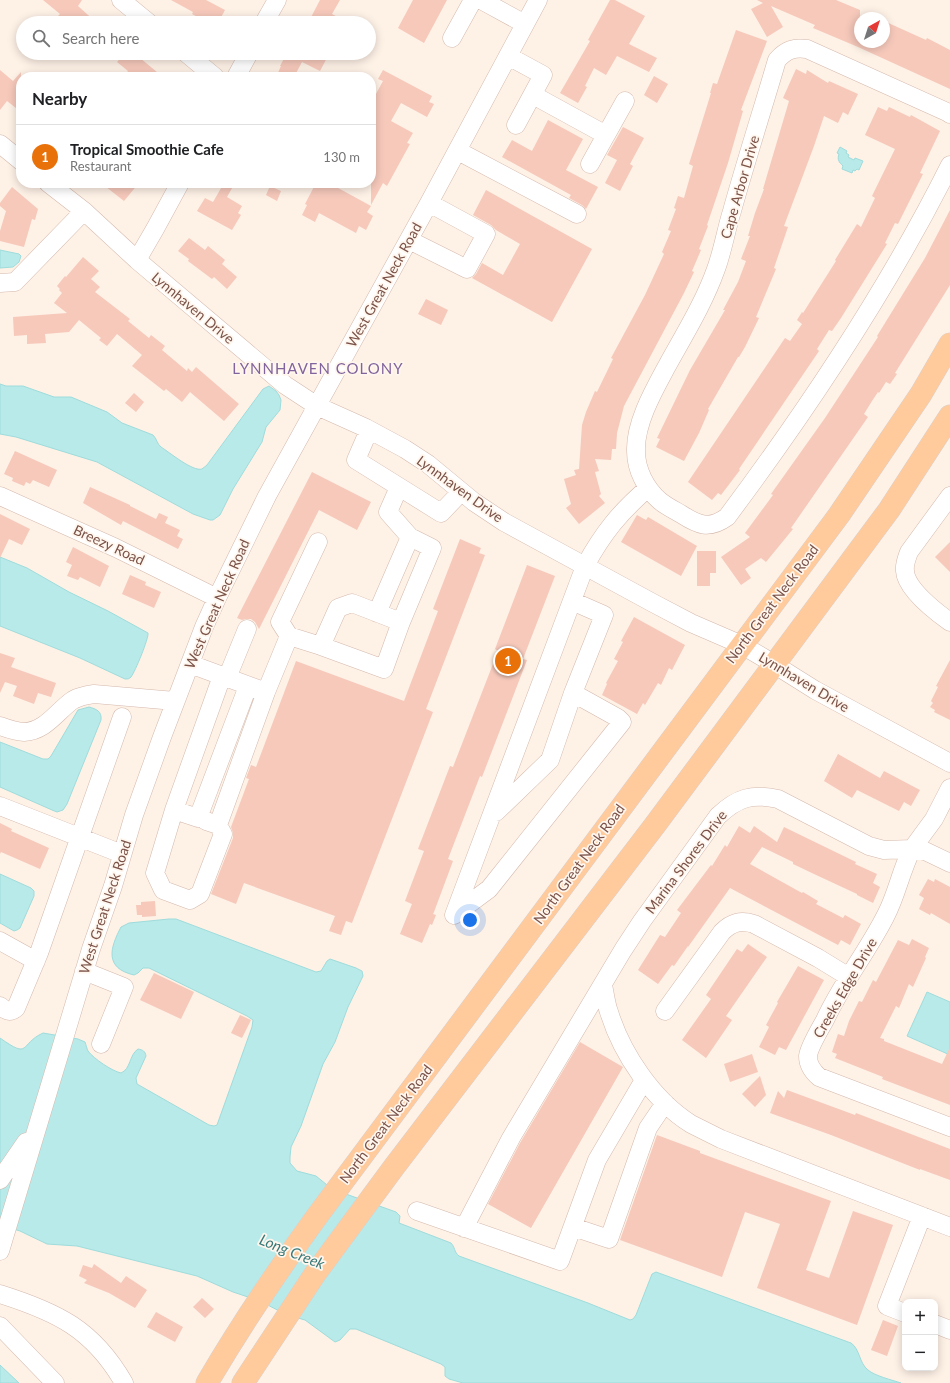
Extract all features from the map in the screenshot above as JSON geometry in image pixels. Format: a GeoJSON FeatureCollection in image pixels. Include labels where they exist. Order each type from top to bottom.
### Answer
{"type":"FeatureCollection","features":[{"type":"Feature","properties":{"kind":"main road","name":"North Great Neck Road"},"geometry":{"type":"LineString","coordinates":[[207,1383],[237,1331],[281,1266],[859,485],[921,394],[950,344]]}},
{"type":"Feature","properties":{"kind":"main road"},"geometry":{"type":"LineString","coordinates":[[243,1383],[315,1274],[394,1167],[655,825],[889,510],[950,416]]}},
{"type":"Feature","properties":{"kind":"street"},"geometry":{"type":"LineString","coordinates":[[122,0],[141,16]]}},
{"type":"Feature","properties":{"kind":"street"},"geometry":{"type":"LineString","coordinates":[[268,16],[277,0]]}},
{"type":"Feature","properties":{"kind":"street"},"geometry":{"type":"LineString","coordinates":[[452,38],[473,0]]}},
{"type":"Feature","properties":{"kind":"street"},"geometry":{"type":"LineString","coordinates":[[481,0],[525,24]]}},
{"type":"Feature","properties":{"kind":"street","name":"West Great Neck Road"},"geometry":{"type":"LineString","coordinates":[[0,1251],[69,1019],[134,815],[175,701],[217,598],[254,522],[458,151],[538,0]]}},
{"type":"Feature","properties":{"kind":"street","name":"Cape Arbor Drive"},"geometry":{"type":"LineString","coordinates":[[950,114],[807,48],[800,47],[783,53],[778,60],[716,270],[703,301],[656,387],[645,411],[637,436],[636,451],[638,465],[648,488],[661,502],[693,522],[702,525],[712,525],[728,518],[802,412],[872,306],[897,264],[950,165]]}},
{"type":"Feature","properties":{"kind":"street"},"geometry":{"type":"LineString","coordinates":[[508,56],[543,75],[516,125]]}},
{"type":"Feature","properties":{"kind":"street"},"geometry":{"type":"LineString","coordinates":[[194,60],[209,72]]}},
{"type":"Feature","properties":{"kind":"street"},"geometry":{"type":"LineString","coordinates":[[238,72],[244,60]]}},
{"type":"Feature","properties":{"kind":"street"},"geometry":{"type":"LineString","coordinates":[[533,95],[606,136]]}},
{"type":"Feature","properties":{"kind":"street"},"geometry":{"type":"LineString","coordinates":[[590,164],[625,101]]}},
{"type":"Feature","properties":{"kind":"street"},"geometry":{"type":"LineString","coordinates":[[0,144],[16,157]]}},
{"type":"Feature","properties":{"kind":"street"},"geometry":{"type":"LineString","coordinates":[[458,151],[577,214]]}},
{"type":"Feature","properties":{"kind":"street","name":"Lynnhaven Drive"},"geometry":{"type":"LineString","coordinates":[[54,188],[285,385],[317,406],[369,430],[428,464],[474,502],[504,522],[691,623],[742,645],[814,690],[950,763]]}},
{"type":"Feature","properties":{"kind":"street"},"geometry":{"type":"LineString","coordinates":[[137,260],[177,188]]}},
{"type":"Feature","properties":{"kind":"street"},"geometry":{"type":"LineString","coordinates":[[409,240],[466,269],[486,234],[429,204]]}},
{"type":"Feature","properties":{"kind":"street"},"geometry":{"type":"LineString","coordinates":[[0,283],[15,282],[84,212]]}},
{"type":"Feature","properties":{"kind":"street"},"geometry":{"type":"LineString","coordinates":[[369,430],[356,460],[441,513],[461,492]]}},
{"type":"Feature","properties":{"kind":"street"},"geometry":{"type":"LineString","coordinates":[[318,542],[280,622],[289,636],[384,670],[432,548],[410,537],[388,512],[399,487]]}},
{"type":"Feature","properties":{"kind":"street"},"geometry":{"type":"LineString","coordinates":[[573,693],[618,718],[622,722],[489,889],[454,915],[585,566],[597,544],[612,522],[630,503],[648,488]]}},
{"type":"Feature","properties":{"kind":"street","name":"Breezy Road"},"geometry":{"type":"LineString","coordinates":[[0,496],[116,548],[217,598]]}},
{"type":"Feature","properties":{"kind":"street"},"geometry":{"type":"LineString","coordinates":[[950,496],[909,552],[905,571],[907,580],[911,587],[941,616],[950,622]]}},
{"type":"Feature","properties":{"kind":"street"},"geometry":{"type":"LineString","coordinates":[[377,613],[410,537]]}},
{"type":"Feature","properties":{"kind":"street"},"geometry":{"type":"LineString","coordinates":[[492,816],[550,760],[573,693],[604,616],[572,601]]}},
{"type":"Feature","properties":{"kind":"street"},"geometry":{"type":"LineString","coordinates":[[320,646],[338,608],[352,603],[402,622]]}},
{"type":"Feature","properties":{"kind":"street"},"geometry":{"type":"LineString","coordinates":[[247,628],[224,677],[174,810],[155,873],[163,890],[190,900],[200,894],[218,847],[222,834],[218,825],[266,692],[289,636]]}},
{"type":"Feature","properties":{"kind":"street"},"geometry":{"type":"LineString","coordinates":[[190,664],[266,692]]}},
{"type":"Feature","properties":{"kind":"street"},"geometry":{"type":"LineString","coordinates":[[198,818],[248,686]]}},
{"type":"Feature","properties":{"kind":"street"},"geometry":{"type":"LineString","coordinates":[[0,726],[13,731],[24,732],[35,730],[45,725],[73,700],[94,694],[175,701]]}},
{"type":"Feature","properties":{"kind":"street"},"geometry":{"type":"LineString","coordinates":[[0,1006],[8,1012],[16,1008],[36,961],[122,718]]}},
{"type":"Feature","properties":{"kind":"street"},"geometry":{"type":"LineString","coordinates":[[912,850],[934,819],[950,788]]}},
{"type":"Feature","properties":{"kind":"street","name":"Marina Shores Drive"},"geometry":{"type":"LineString","coordinates":[[464,1228],[511,1138],[623,950],[642,921],[718,816],[727,807],[738,800],[753,796],[778,799],[869,846],[884,850],[912,850]]}},
{"type":"Feature","properties":{"kind":"street"},"geometry":{"type":"LineString","coordinates":[[0,806],[122,854]]}},
{"type":"Feature","properties":{"kind":"street"},"geometry":{"type":"LineString","coordinates":[[174,810],[218,825]]}},
{"type":"Feature","properties":{"kind":"street"},"geometry":{"type":"LineString","coordinates":[[912,850],[925,851],[950,863]]}},
{"type":"Feature","properties":{"kind":"street","name":"Creeks Edge Drive"},"geometry":{"type":"LineString","coordinates":[[912,850],[887,913],[870,945],[849,977],[828,1014],[808,1056],[809,1064],[819,1077],[950,1127]]}},
{"type":"Feature","properties":{"kind":"street"},"geometry":{"type":"LineString","coordinates":[[664,1011],[722,932],[728,926],[736,922],[754,924],[818,958],[849,977]]}},
{"type":"Feature","properties":{"kind":"street"},"geometry":{"type":"LineString","coordinates":[[0,941],[36,961]]}},
{"type":"Feature","properties":{"kind":"street"},"geometry":{"type":"LineString","coordinates":[[84,971],[124,987],[101,1044]]}},
{"type":"Feature","properties":{"kind":"street"},"geometry":{"type":"LineString","coordinates":[[603,985],[609,1012],[618,1036],[644,1080],[665,1104],[691,1123],[721,1139],[950,1227]]}},
{"type":"Feature","properties":{"kind":"street"},"geometry":{"type":"LineString","coordinates":[[417,1211],[560,1261],[597,1160],[644,1080]]}},
{"type":"Feature","properties":{"kind":"street"},"geometry":{"type":"LineString","coordinates":[[573,1227],[608,1239],[648,1128],[665,1104]]}},
{"type":"Feature","properties":{"kind":"street"},"geometry":{"type":"LineString","coordinates":[[0,1180],[22,1149],[38,1121]]}},
{"type":"Feature","properties":{"kind":"street"},"geometry":{"type":"LineString","coordinates":[[902,1312],[887,1306],[922,1216]]}},
{"type":"Feature","properties":{"kind":"street"},"geometry":{"type":"LineString","coordinates":[[0,1294],[26,1302],[70,1323],[86,1335],[99,1348],[113,1365],[124,1383]]}},
{"type":"Feature","properties":{"kind":"street"},"geometry":{"type":"LineString","coordinates":[[938,1325],[950,1330]]}},
{"type":"Feature","properties":{"kind":"street"},"geometry":{"type":"LineString","coordinates":[[0,1326],[55,1383]]}},
{"type":"Feature","properties":{"kind":"water"},"geometry":{"type":"Polygon","coordinates":[[[840,147],[847,151],[846,153],[849,155],[848,157],[854,160],[855,158],[863,161],[859,170],[853,170],[852,173],[842,169],[843,166],[839,161],[839,154],[837,153],[840,147]]]}},
{"type":"Feature","properties":{"kind":"water"},"geometry":{"type":"Polygon","coordinates":[[[0,250],[19,254],[21,256],[19,262],[13,267],[0,268],[0,250]]]}},
{"type":"Feature","properties":{"kind":"water"},"geometry":{"type":"Polygon","coordinates":[[[0,384],[6,386],[23,386],[54,397],[71,397],[107,412],[122,423],[153,435],[161,447],[187,465],[198,469],[202,469],[207,465],[263,389],[269,386],[276,391],[281,400],[280,410],[266,427],[262,442],[233,489],[220,515],[213,520],[210,520],[193,514],[97,462],[16,437],[0,434],[0,384]]]}},
{"type":"Feature","properties":{"kind":"water"},"geometry":{"type":"Polygon","coordinates":[[[0,557],[27,568],[69,592],[148,633],[141,655],[131,677],[125,679],[80,658],[0,626],[0,557]]]}},
{"type":"Feature","properties":{"kind":"water"},"geometry":{"type":"Polygon","coordinates":[[[89,707],[101,714],[101,720],[67,804],[63,810],[57,812],[0,787],[0,742],[43,759],[48,759],[78,710],[89,707]]]}},
{"type":"Feature","properties":{"kind":"water"},"geometry":{"type":"Polygon","coordinates":[[[0,874],[31,888],[34,891],[34,896],[20,928],[14,931],[0,923],[0,874]]]}},
{"type":"Feature","properties":{"kind":"water","name":"Long Creek"},"geometry":{"type":"Polygon","coordinates":[[[176,919],[316,972],[321,971],[330,959],[362,971],[363,976],[348,1007],[335,1042],[323,1064],[301,1126],[291,1147],[290,1163],[297,1171],[316,1176],[332,1189],[396,1212],[400,1216],[399,1223],[451,1243],[459,1256],[630,1320],[636,1315],[652,1274],[656,1272],[851,1343],[868,1370],[879,1376],[901,1383],[463,1383],[449,1379],[445,1376],[445,1367],[441,1364],[356,1329],[350,1329],[340,1340],[335,1342],[305,1320],[287,1315],[260,1301],[233,1292],[197,1276],[77,1246],[47,1244],[20,1231],[0,1225],[0,1038],[10,1045],[21,1049],[43,1033],[78,1039],[85,1042],[88,1051],[99,1061],[121,1073],[127,1068],[135,1052],[138,1049],[141,1050],[146,1056],[136,1078],[137,1084],[209,1125],[217,1125],[252,1027],[253,1020],[149,968],[143,968],[134,975],[124,972],[118,968],[112,956],[114,942],[121,927],[129,923],[176,919]]]}},
{"type":"Feature","properties":{"kind":"water"},"geometry":{"type":"Polygon","coordinates":[[[927,992],[950,1002],[950,1055],[907,1036],[927,992]]]}},
{"type":"Feature","properties":{"kind":"water"},"geometry":{"type":"Polygon","coordinates":[[[0,1365],[19,1383],[0,1383],[0,1365]]]}},
{"type":"Feature","properties":{"kind":"building"},"geometry":{"type":"Polygon","coordinates":[[[43,0],[82,0],[78,6],[89,16],[58,16],[60,14],[43,0]]]}},
{"type":"Feature","properties":{"kind":"building"},"geometry":{"type":"Polygon","coordinates":[[[171,0],[206,0],[225,10],[222,16],[196,16],[192,14],[193,12],[171,0]]]}},
{"type":"Feature","properties":{"kind":"building"},"geometry":{"type":"Polygon","coordinates":[[[320,0],[340,0],[332,14],[336,16],[312,16],[320,0]]]}},
{"type":"Feature","properties":{"kind":"building"},"geometry":{"type":"Polygon","coordinates":[[[413,0],[447,0],[424,43],[398,28],[413,0]]]}},
{"type":"Feature","properties":{"kind":"building"},"geometry":{"type":"Polygon","coordinates":[[[610,0],[615,0],[645,16],[629,44],[657,58],[649,72],[617,56],[606,75],[594,68],[585,86],[587,87],[578,103],[560,93],[590,41],[588,40],[610,0]]]}},
{"type":"Feature","properties":{"kind":"building"},"geometry":{"type":"Polygon","coordinates":[[[757,0],[836,0],[860,10],[860,12],[854,12],[854,45],[813,28],[815,25],[771,6],[783,27],[767,37],[751,9],[763,3],[757,0]]]}},
{"type":"Feature","properties":{"kind":"building"},"geometry":{"type":"Polygon","coordinates":[[[890,24],[926,40],[927,38],[950,50],[950,89],[860,48],[890,48],[890,24]]]}},
{"type":"Feature","properties":{"kind":"building"},"geometry":{"type":"Polygon","coordinates":[[[736,30],[767,41],[741,110],[743,111],[728,163],[699,249],[701,250],[692,271],[694,272],[684,293],[624,406],[617,433],[616,449],[612,449],[611,460],[595,459],[599,471],[595,472],[601,494],[599,496],[605,503],[579,524],[566,508],[571,504],[564,479],[576,475],[574,470],[579,469],[582,425],[586,412],[595,391],[597,392],[613,359],[611,358],[645,295],[664,254],[662,252],[671,231],[668,230],[676,209],[674,208],[678,196],[684,198],[693,166],[689,164],[713,83],[717,84],[736,30]]]}},
{"type":"Feature","properties":{"kind":"building"},"geometry":{"type":"Polygon","coordinates":[[[119,60],[142,60],[157,72],[127,72],[117,62],[119,60]]]}},
{"type":"Feature","properties":{"kind":"building"},"geometry":{"type":"Polygon","coordinates":[[[283,60],[326,60],[320,71],[302,62],[297,72],[278,72],[283,60]]]}},
{"type":"Feature","properties":{"kind":"building"},"geometry":{"type":"Polygon","coordinates":[[[796,69],[806,74],[807,70],[828,83],[829,81],[858,94],[848,115],[843,112],[838,123],[824,116],[784,226],[788,227],[774,268],[776,269],[756,317],[759,318],[745,347],[708,409],[709,410],[699,433],[684,461],[656,447],[660,439],[657,438],[690,370],[725,310],[723,310],[738,282],[746,261],[741,259],[750,236],[748,236],[764,189],[789,101],[783,98],[796,69]]]}},
{"type":"Feature","properties":{"kind":"building"},"geometry":{"type":"Polygon","coordinates":[[[0,70],[13,81],[16,78],[16,108],[7,101],[0,110],[0,70]]]}},
{"type":"Feature","properties":{"kind":"building"},"geometry":{"type":"Polygon","coordinates":[[[383,70],[432,96],[429,102],[434,104],[427,117],[401,103],[391,121],[413,133],[407,143],[410,144],[387,186],[383,183],[371,205],[371,188],[376,188],[376,94],[383,81],[378,79],[383,70]]]}},
{"type":"Feature","properties":{"kind":"building"},"geometry":{"type":"Polygon","coordinates":[[[654,76],[668,84],[657,103],[644,95],[654,76]]]}},
{"type":"Feature","properties":{"kind":"building"},"geometry":{"type":"Polygon","coordinates":[[[878,107],[887,111],[889,107],[910,117],[911,115],[940,131],[920,173],[923,174],[898,224],[895,223],[885,243],[887,244],[841,318],[832,331],[829,330],[817,349],[819,351],[739,469],[740,470],[721,495],[718,493],[712,500],[688,482],[785,338],[790,341],[802,324],[797,320],[836,261],[835,260],[857,224],[861,227],[875,198],[872,196],[895,149],[865,135],[878,107]]]}},
{"type":"Feature","properties":{"kind":"building"},"geometry":{"type":"Polygon","coordinates":[[[548,120],[583,139],[566,170],[598,187],[586,209],[569,198],[571,195],[502,157],[512,140],[532,151],[548,120]]]}},
{"type":"Feature","properties":{"kind":"building"},"geometry":{"type":"Polygon","coordinates":[[[623,127],[644,138],[630,164],[633,166],[620,191],[605,183],[617,160],[607,155],[623,127]]]}},
{"type":"Feature","properties":{"kind":"building"},"geometry":{"type":"Polygon","coordinates":[[[12,187],[38,209],[35,220],[32,219],[24,247],[0,241],[0,231],[6,211],[0,206],[0,203],[12,187]]]}},
{"type":"Feature","properties":{"kind":"building"},"geometry":{"type":"Polygon","coordinates":[[[107,188],[135,188],[124,201],[107,188]]]}},
{"type":"Feature","properties":{"kind":"building"},"geometry":{"type":"Polygon","coordinates":[[[221,188],[232,188],[227,197],[242,206],[238,213],[241,215],[232,230],[197,211],[205,198],[213,202],[221,188]]]}},
{"type":"Feature","properties":{"kind":"building"},"geometry":{"type":"Polygon","coordinates":[[[269,188],[274,188],[281,191],[277,201],[266,195],[269,188]]]}},
{"type":"Feature","properties":{"kind":"building"},"geometry":{"type":"Polygon","coordinates":[[[313,188],[338,188],[371,206],[367,212],[373,216],[366,230],[359,226],[356,233],[319,213],[315,222],[302,215],[307,205],[305,204],[313,188]]]}},
{"type":"Feature","properties":{"kind":"building"},"geometry":{"type":"Polygon","coordinates":[[[486,190],[592,249],[552,322],[472,278],[482,263],[503,275],[520,244],[473,215],[486,190]]]}},
{"type":"Feature","properties":{"kind":"building"},"geometry":{"type":"Polygon","coordinates":[[[950,210],[950,285],[895,373],[897,374],[890,384],[886,382],[879,393],[878,392],[864,414],[868,417],[791,528],[793,529],[766,562],[761,558],[745,569],[751,578],[741,585],[721,557],[750,537],[745,533],[773,495],[771,494],[825,418],[878,337],[877,336],[925,258],[950,210]]]}},
{"type":"Feature","properties":{"kind":"building"},"geometry":{"type":"Polygon","coordinates":[[[189,238],[205,250],[208,246],[225,260],[222,264],[237,277],[227,289],[214,277],[212,279],[188,261],[189,259],[178,251],[189,238]]]}},
{"type":"Feature","properties":{"kind":"building"},"geometry":{"type":"Polygon","coordinates":[[[83,257],[99,271],[91,279],[100,287],[95,292],[130,319],[128,321],[149,338],[151,335],[165,346],[162,350],[187,371],[188,368],[192,372],[196,367],[239,404],[224,421],[190,392],[182,402],[166,389],[164,391],[132,366],[142,355],[117,334],[107,346],[99,340],[101,338],[79,320],[69,332],[45,334],[46,343],[27,344],[27,335],[14,336],[13,317],[67,313],[54,303],[62,293],[57,286],[83,257]]]}},
{"type":"Feature","properties":{"kind":"building"},"geometry":{"type":"Polygon","coordinates":[[[426,299],[448,310],[441,325],[418,314],[426,299]]]}},
{"type":"Feature","properties":{"kind":"building"},"geometry":{"type":"Polygon","coordinates":[[[134,393],[144,402],[136,412],[125,403],[134,393]]]}},
{"type":"Feature","properties":{"kind":"building"},"geometry":{"type":"Polygon","coordinates":[[[15,451],[57,470],[49,487],[33,480],[30,484],[26,482],[24,486],[12,481],[13,478],[4,474],[15,451]]]}},
{"type":"Feature","properties":{"kind":"building"},"geometry":{"type":"Polygon","coordinates":[[[312,472],[371,502],[357,530],[319,510],[259,629],[255,622],[251,619],[242,620],[237,618],[312,472]]]}},
{"type":"Feature","properties":{"kind":"building"},"geometry":{"type":"Polygon","coordinates":[[[90,487],[130,505],[156,519],[159,513],[168,517],[165,523],[180,530],[177,536],[183,539],[178,549],[123,521],[121,525],[83,503],[90,487]]]}},
{"type":"Feature","properties":{"kind":"building"},"geometry":{"type":"Polygon","coordinates":[[[0,514],[30,529],[22,545],[9,539],[0,558],[0,514]]]}},
{"type":"Feature","properties":{"kind":"building"},"geometry":{"type":"Polygon","coordinates":[[[637,515],[646,520],[648,517],[697,546],[681,576],[621,542],[637,515]]]}},
{"type":"Feature","properties":{"kind":"building"},"geometry":{"type":"Polygon","coordinates":[[[460,539],[481,548],[479,553],[485,555],[426,709],[433,712],[352,923],[346,921],[341,935],[329,931],[335,916],[244,883],[236,904],[211,894],[233,838],[231,827],[249,779],[246,778],[251,765],[256,767],[296,661],[404,701],[438,611],[433,609],[460,539]]]}},
{"type":"Feature","properties":{"kind":"building"},"geometry":{"type":"Polygon","coordinates":[[[950,542],[950,572],[935,557],[950,542]]]}},
{"type":"Feature","properties":{"kind":"building"},"geometry":{"type":"Polygon","coordinates":[[[73,547],[109,566],[100,587],[80,577],[78,580],[67,576],[72,565],[66,562],[73,547]]]}},
{"type":"Feature","properties":{"kind":"building"},"geometry":{"type":"Polygon","coordinates":[[[697,551],[716,551],[716,573],[710,573],[710,586],[697,586],[697,551]]]}},
{"type":"Feature","properties":{"kind":"building"},"geometry":{"type":"Polygon","coordinates":[[[527,565],[555,576],[523,659],[527,660],[482,777],[480,776],[448,859],[453,861],[433,914],[436,915],[432,925],[430,924],[422,943],[400,934],[412,904],[405,901],[424,851],[418,849],[450,766],[453,767],[498,651],[495,649],[527,565]]]}},
{"type":"Feature","properties":{"kind":"building"},"geometry":{"type":"Polygon","coordinates":[[[130,575],[146,582],[145,585],[161,592],[154,608],[122,594],[130,575]]]}},
{"type":"Feature","properties":{"kind":"building"},"geometry":{"type":"Polygon","coordinates":[[[634,617],[685,645],[672,670],[669,668],[661,685],[658,683],[645,705],[643,703],[637,714],[602,695],[607,684],[606,683],[618,661],[614,659],[623,642],[621,641],[634,617]]]}},
{"type":"Feature","properties":{"kind":"building"},"geometry":{"type":"Polygon","coordinates":[[[0,653],[15,658],[11,667],[56,683],[51,697],[38,693],[34,704],[13,696],[17,686],[5,682],[0,693],[0,653]]]}},
{"type":"Feature","properties":{"kind":"building"},"geometry":{"type":"Polygon","coordinates":[[[950,660],[950,720],[934,712],[935,710],[930,707],[933,703],[931,701],[938,687],[936,686],[950,660]]]}},
{"type":"Feature","properties":{"kind":"building"},"geometry":{"type":"Polygon","coordinates":[[[838,754],[880,778],[884,771],[920,790],[911,806],[904,802],[899,811],[857,790],[852,798],[824,781],[838,754]]]}},
{"type":"Feature","properties":{"kind":"building"},"geometry":{"type":"Polygon","coordinates":[[[0,823],[12,829],[11,831],[49,848],[40,869],[1,852],[0,854],[0,823]]]}},
{"type":"Feature","properties":{"kind":"building"},"geometry":{"type":"Polygon","coordinates":[[[739,826],[750,833],[754,826],[777,842],[784,827],[856,862],[855,864],[877,874],[873,883],[880,887],[873,903],[793,864],[793,862],[762,847],[750,864],[818,901],[816,904],[843,918],[845,915],[861,924],[850,945],[841,940],[838,945],[730,888],[674,966],[672,965],[658,984],[638,970],[660,935],[665,937],[681,913],[677,910],[711,865],[712,866],[725,845],[727,847],[739,826]]]}},
{"type":"Feature","properties":{"kind":"building"},"geometry":{"type":"Polygon","coordinates":[[[928,879],[934,882],[935,879],[950,887],[950,924],[931,913],[930,915],[919,909],[924,898],[919,895],[928,879]]]}},
{"type":"Feature","properties":{"kind":"building"},"geometry":{"type":"Polygon","coordinates":[[[155,901],[156,916],[142,917],[142,915],[137,915],[136,905],[141,905],[141,902],[155,901]]]}},
{"type":"Feature","properties":{"kind":"building"},"geometry":{"type":"Polygon","coordinates":[[[912,939],[929,948],[925,957],[926,958],[913,987],[909,984],[899,1008],[896,1006],[880,1038],[884,1039],[884,1041],[942,1064],[950,1047],[950,1105],[882,1079],[883,1077],[835,1058],[837,1054],[832,1052],[838,1034],[844,1036],[849,1021],[859,1001],[862,1002],[873,980],[876,982],[898,940],[909,945],[912,939]]]}},
{"type":"Feature","properties":{"kind":"building"},"geometry":{"type":"Polygon","coordinates":[[[748,944],[767,957],[726,1016],[732,1020],[706,1058],[682,1040],[711,999],[706,995],[737,949],[742,952],[748,944]]]}},
{"type":"Feature","properties":{"kind":"building"},"geometry":{"type":"Polygon","coordinates":[[[798,966],[824,980],[786,1050],[779,1047],[775,1055],[759,1047],[769,1027],[766,1025],[778,1003],[777,1002],[798,966]]]}},
{"type":"Feature","properties":{"kind":"building"},"geometry":{"type":"Polygon","coordinates":[[[154,973],[194,992],[181,1019],[140,1000],[154,973]]]}},
{"type":"Feature","properties":{"kind":"building"},"geometry":{"type":"Polygon","coordinates":[[[240,1015],[251,1020],[242,1038],[231,1033],[240,1015]]]}},
{"type":"Feature","properties":{"kind":"building"},"geometry":{"type":"Polygon","coordinates":[[[580,1042],[623,1067],[531,1228],[488,1204],[520,1143],[580,1042]]]}},
{"type":"Feature","properties":{"kind":"building"},"geometry":{"type":"Polygon","coordinates":[[[752,1054],[758,1072],[730,1082],[724,1064],[752,1054]]]}},
{"type":"Feature","properties":{"kind":"building"},"geometry":{"type":"Polygon","coordinates":[[[760,1076],[766,1095],[755,1107],[742,1094],[760,1076]]]}},
{"type":"Feature","properties":{"kind":"building"},"geometry":{"type":"Polygon","coordinates":[[[787,1090],[855,1115],[856,1113],[950,1149],[950,1180],[770,1113],[778,1091],[784,1098],[787,1090]]]}},
{"type":"Feature","properties":{"kind":"building"},"geometry":{"type":"Polygon","coordinates":[[[657,1135],[700,1151],[700,1153],[831,1201],[806,1270],[829,1278],[853,1211],[893,1225],[857,1325],[757,1288],[780,1224],[745,1212],[722,1277],[620,1240],[657,1135]]]}},
{"type":"Feature","properties":{"kind":"building"},"geometry":{"type":"Polygon","coordinates":[[[94,1264],[121,1283],[126,1276],[147,1290],[135,1308],[109,1293],[84,1283],[87,1280],[79,1276],[83,1265],[92,1268],[94,1264]]]}},
{"type":"Feature","properties":{"kind":"building"},"geometry":{"type":"Polygon","coordinates":[[[202,1298],[214,1309],[205,1318],[193,1307],[202,1298]]]}},
{"type":"Feature","properties":{"kind":"building"},"geometry":{"type":"Polygon","coordinates":[[[156,1312],[183,1327],[175,1342],[147,1327],[156,1312]]]}},
{"type":"Feature","properties":{"kind":"building"},"geometry":{"type":"Polygon","coordinates":[[[883,1320],[898,1326],[887,1356],[871,1350],[883,1320]]]}},
{"type":"Feature","properties":{"kind":"place","name":"Tropical Smoothie Cafe"},"geometry":{"type":"Point","coordinates":[508,661]}},
{"type":"Feature","properties":{"kind":"district","name":"LYNNHAVEN COLONY"},"geometry":{"type":"Point","coordinates":[318,369]}}]}
